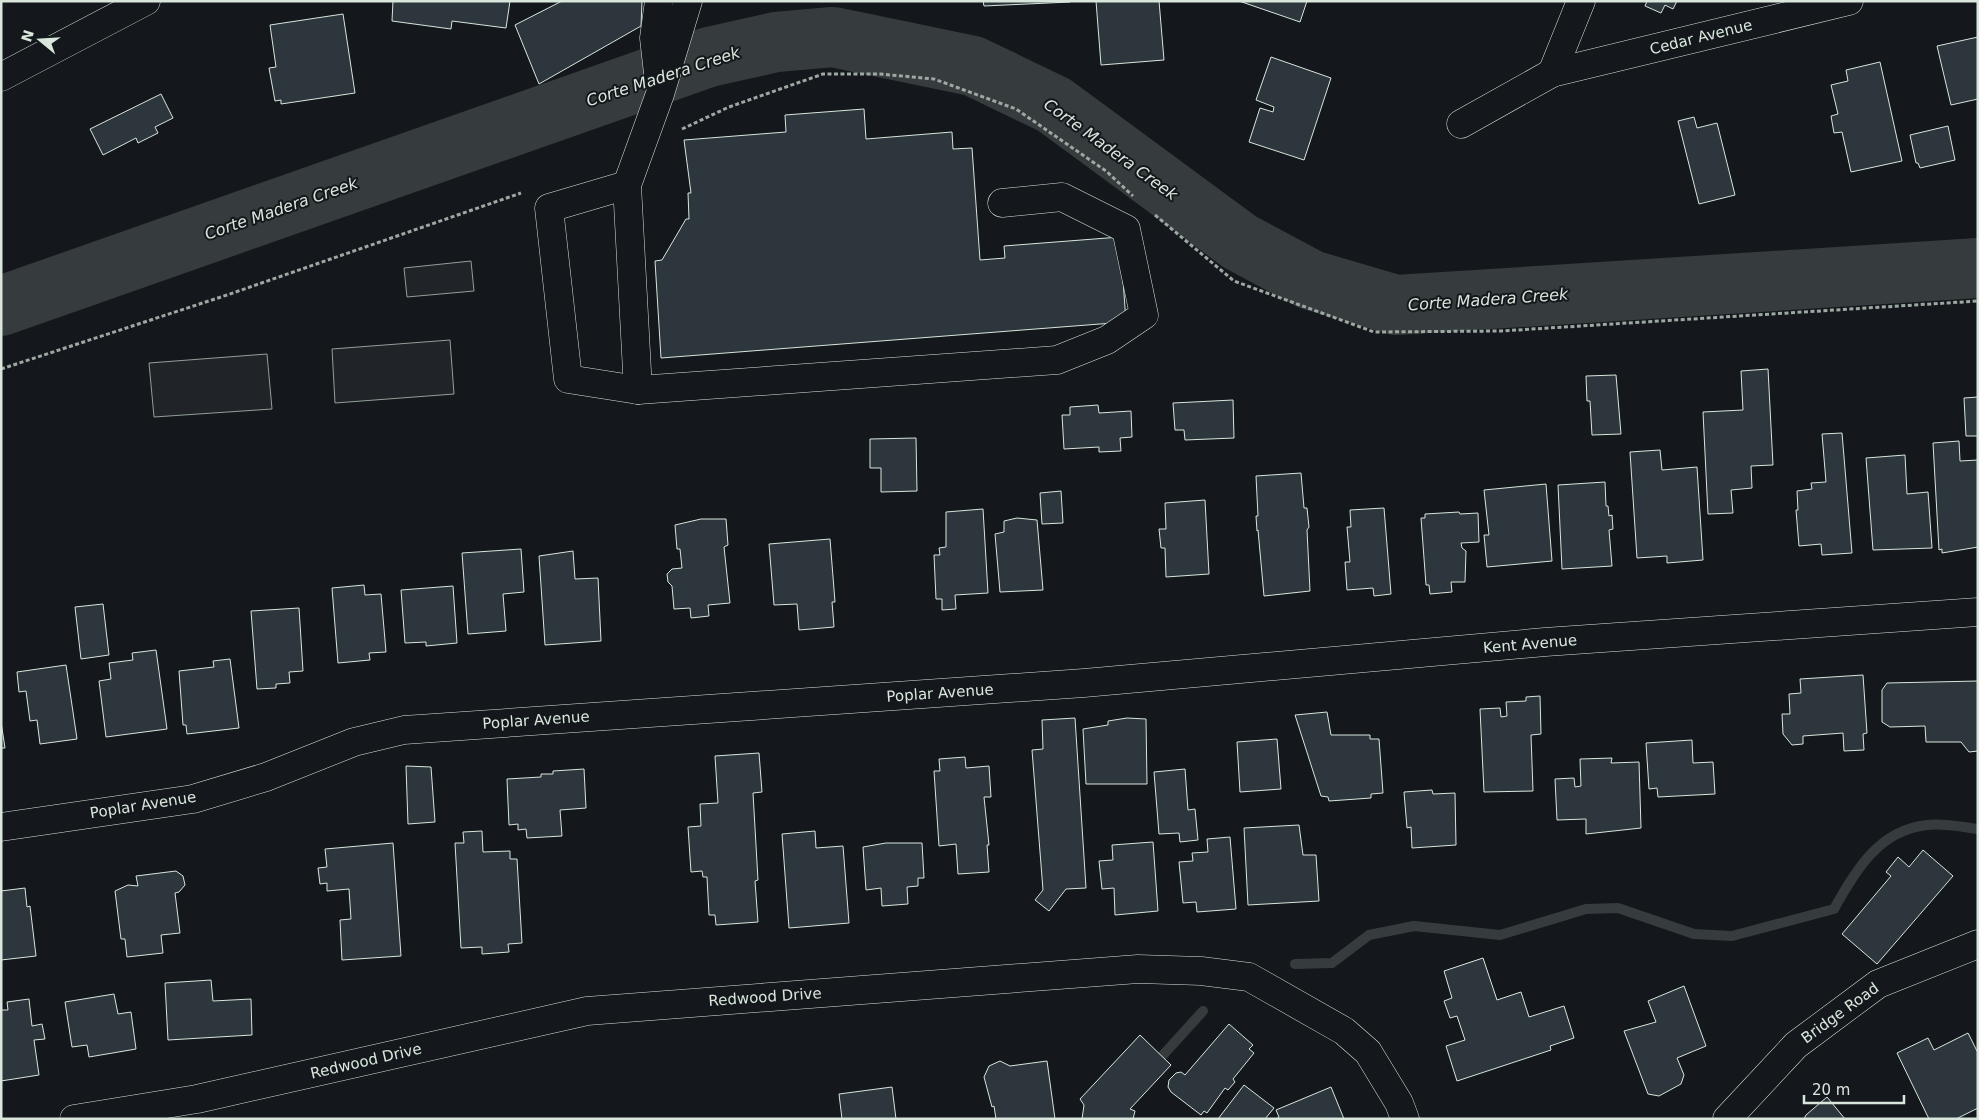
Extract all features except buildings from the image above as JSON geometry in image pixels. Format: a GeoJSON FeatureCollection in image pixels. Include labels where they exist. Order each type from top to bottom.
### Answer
{"type":"FeatureCollection","features":[{"type":"Feature","properties":{"kind":"street"},"geometry":{"type":"LineString","coordinates":[[1,77],[146,1]]}},
{"type":"Feature","properties":{"kind":"street"},"geometry":{"type":"LineString","coordinates":[[659,1],[654,38],[660,94]]}},
{"type":"Feature","properties":{"kind":"street"},"geometry":{"type":"LineString","coordinates":[[638,390],[627,185],[660,94],[688,1]]}},
{"type":"Feature","properties":{"kind":"street"},"geometry":{"type":"LineString","coordinates":[[1552,73],[1581,1]]}},
{"type":"Feature","properties":{"kind":"street","name":"Cedar Avenue"},"geometry":{"type":"LineString","coordinates":[[1461,124],[1552,73],[1849,1]]}},
{"type":"Feature","properties":{"kind":"street"},"geometry":{"type":"LineString","coordinates":[[627,185],[548,208],[568,379],[638,390],[1057,360],[1107,340],[1144,315],[1126,229],[1062,198],[1002,203]]}},
{"type":"Feature","properties":{"kind":"street","name":"Kent Avenue"},"geometry":{"type":"LineString","coordinates":[[1084,683],[1545,642],[1978,612]]}},
{"type":"Feature","properties":{"kind":"street","name":"Poplar Avenue"},"geometry":{"type":"LineString","coordinates":[[1,827],[193,799],[266,777],[354,742],[404,730],[1084,683]]}},
{"type":"Feature","properties":{"kind":"street","name":"Bridge Road"},"geometry":{"type":"LineString","coordinates":[[1727,1119],[1796,1045],[1878,984],[1978,944]]}},
{"type":"Feature","properties":{"kind":"street","name":"Redwood Drive"},"geometry":{"type":"LineString","coordinates":[[74,1119],[195,1109],[587,1011],[1138,969],[1201,971],[1249,977],[1344,1031],[1368,1052],[1399,1103],[1405,1119]]}},
{"type":"Feature","properties":{"kind":"path"},"geometry":{"type":"LineString","coordinates":[[641,148],[729,107],[822,74],[880,74],[934,79],[1016,109],[1106,172],[1135,198]]}},
{"type":"Feature","properties":{"kind":"path"},"geometry":{"type":"LineString","coordinates":[[1,369],[228,295],[528,191]]}},
{"type":"Feature","properties":{"kind":"path"},"geometry":{"type":"LineString","coordinates":[[1150,211],[1234,281],[1374,332],[1501,331],[1978,301]]}},
{"type":"Feature","properties":{"kind":"shaded area"},"geometry":{"type":"Polygon","coordinates":[[[471,261],[474,291],[407,297],[404,268],[471,261]]]}},
{"type":"Feature","properties":{"kind":"shaded area"},"geometry":{"type":"Polygon","coordinates":[[[450,340],[454,394],[335,403],[332,349],[450,340]]]}},
{"type":"Feature","properties":{"kind":"shaded area"},"geometry":{"type":"Polygon","coordinates":[[[267,354],[272,409],[154,417],[149,363],[267,354]]]}},
{"type":"Feature","properties":{"kind":"waterway","name":"Corte Madera Creek"},"geometry":{"type":"LineString","coordinates":[[1,306],[709,57],[776,42],[833,37],[973,66],[1054,105],[1240,242],[1311,280],[1396,305],[1978,268]]}},
{"type":"Feature","properties":{"kind":"waterway"},"geometry":{"type":"LineString","coordinates":[[1295,964],[1332,963],[1369,935],[1414,926],[1500,935],[1586,909],[1618,908],[1694,934],[1732,936],[1834,909],[1860,867],[1870,855],[1895,835],[1910,828],[1933,825],[1978,829]]}},
{"type":"Feature","properties":{"kind":"waterway"},"geometry":{"type":"LineString","coordinates":[[1154,1065],[1203,1011]]}}]}
